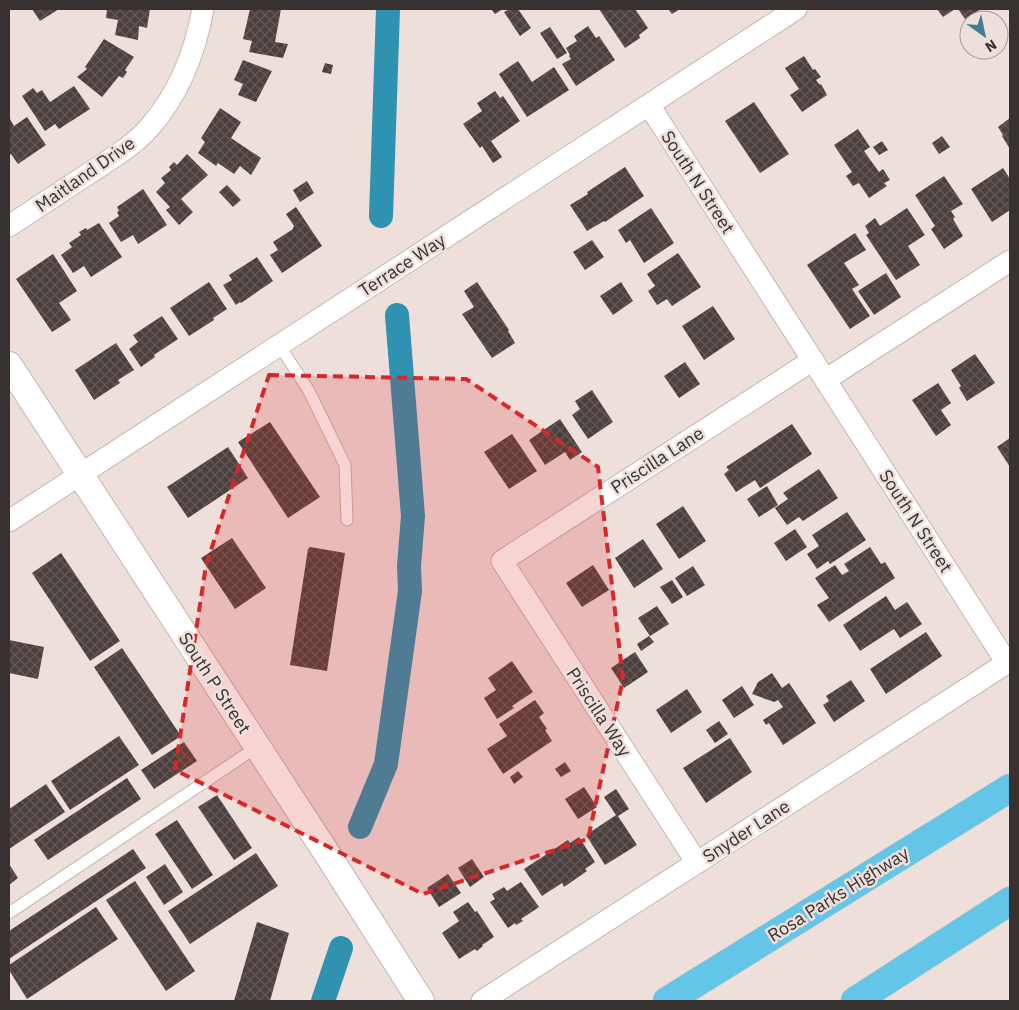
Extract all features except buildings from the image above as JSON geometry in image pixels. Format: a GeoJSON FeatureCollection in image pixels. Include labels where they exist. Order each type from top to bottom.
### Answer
{"type":"FeatureCollection","features":[{"type":"Feature","properties":{"kind":"highway","name":"Rosa Parks Highway"},"geometry":{"type":"LineString","coordinates":[[667,1001],[1010,788]]}},
{"type":"Feature","properties":{"kind":"highway"},"geometry":{"type":"LineString","coordinates":[[855,1001],[1010,901]]}},
{"type":"Feature","properties":{"kind":"highway"},"geometry":{"type":"LineString","coordinates":[[930,953],[1010,916]]}},
{"type":"Feature","properties":{"kind":"street","name":"Maitland Drive"},"geometry":{"type":"LineString","coordinates":[[9,226],[124,150],[148,128],[168,103],[182,78],[193,52],[203,9]]}},
{"type":"Feature","properties":{"kind":"street","name":"Terrace Way"},"geometry":{"type":"LineString","coordinates":[[9,521],[796,9]]}},
{"type":"Feature","properties":{"kind":"street","name":"South N Street"},"geometry":{"type":"LineString","coordinates":[[649,105],[1009,662]]}},
{"type":"Feature","properties":{"kind":"street"},"geometry":{"type":"LineString","coordinates":[[825,380],[1010,261]]}},
{"type":"Feature","properties":{"kind":"street","name":"Priscilla Lane"},"geometry":{"type":"LineString","coordinates":[[502,560],[813,360]]}},
{"type":"Feature","properties":{"kind":"street","name":"South P Street"},"geometry":{"type":"LineString","coordinates":[[9,365],[421,1001]]}},
{"type":"Feature","properties":{"kind":"street","name":"Priscilla Way"},"geometry":{"type":"LineString","coordinates":[[502,560],[697,863]]}},
{"type":"Feature","properties":{"kind":"street","name":"Snyder Lane"},"geometry":{"type":"LineString","coordinates":[[482,1001],[1009,662]]}},
{"type":"Feature","properties":{"kind":"lane"},"geometry":{"type":"LineString","coordinates":[[279,345],[309,391],[345,465],[347,520]]}},
{"type":"Feature","properties":{"kind":"lane"},"geometry":{"type":"LineString","coordinates":[[9,913],[257,746]]}},
{"type":"Feature","properties":{"kind":"highlighted area"},"geometry":{"type":"Polygon","coordinates":[[[269,375],[466,379],[598,467],[623,679],[588,839],[423,894],[175,770],[206,565],[269,375]]]}},
{"type":"Feature","properties":{"kind":"waterway"},"geometry":{"type":"LineString","coordinates":[[381,216],[388,9]]}},
{"type":"Feature","properties":{"kind":"waterway"},"geometry":{"type":"LineString","coordinates":[[360,827],[386,764],[410,591],[409,566],[413,516],[397,315]]}},
{"type":"Feature","properties":{"kind":"waterway"},"geometry":{"type":"LineString","coordinates":[[323,1001],[341,948]]}}]}
